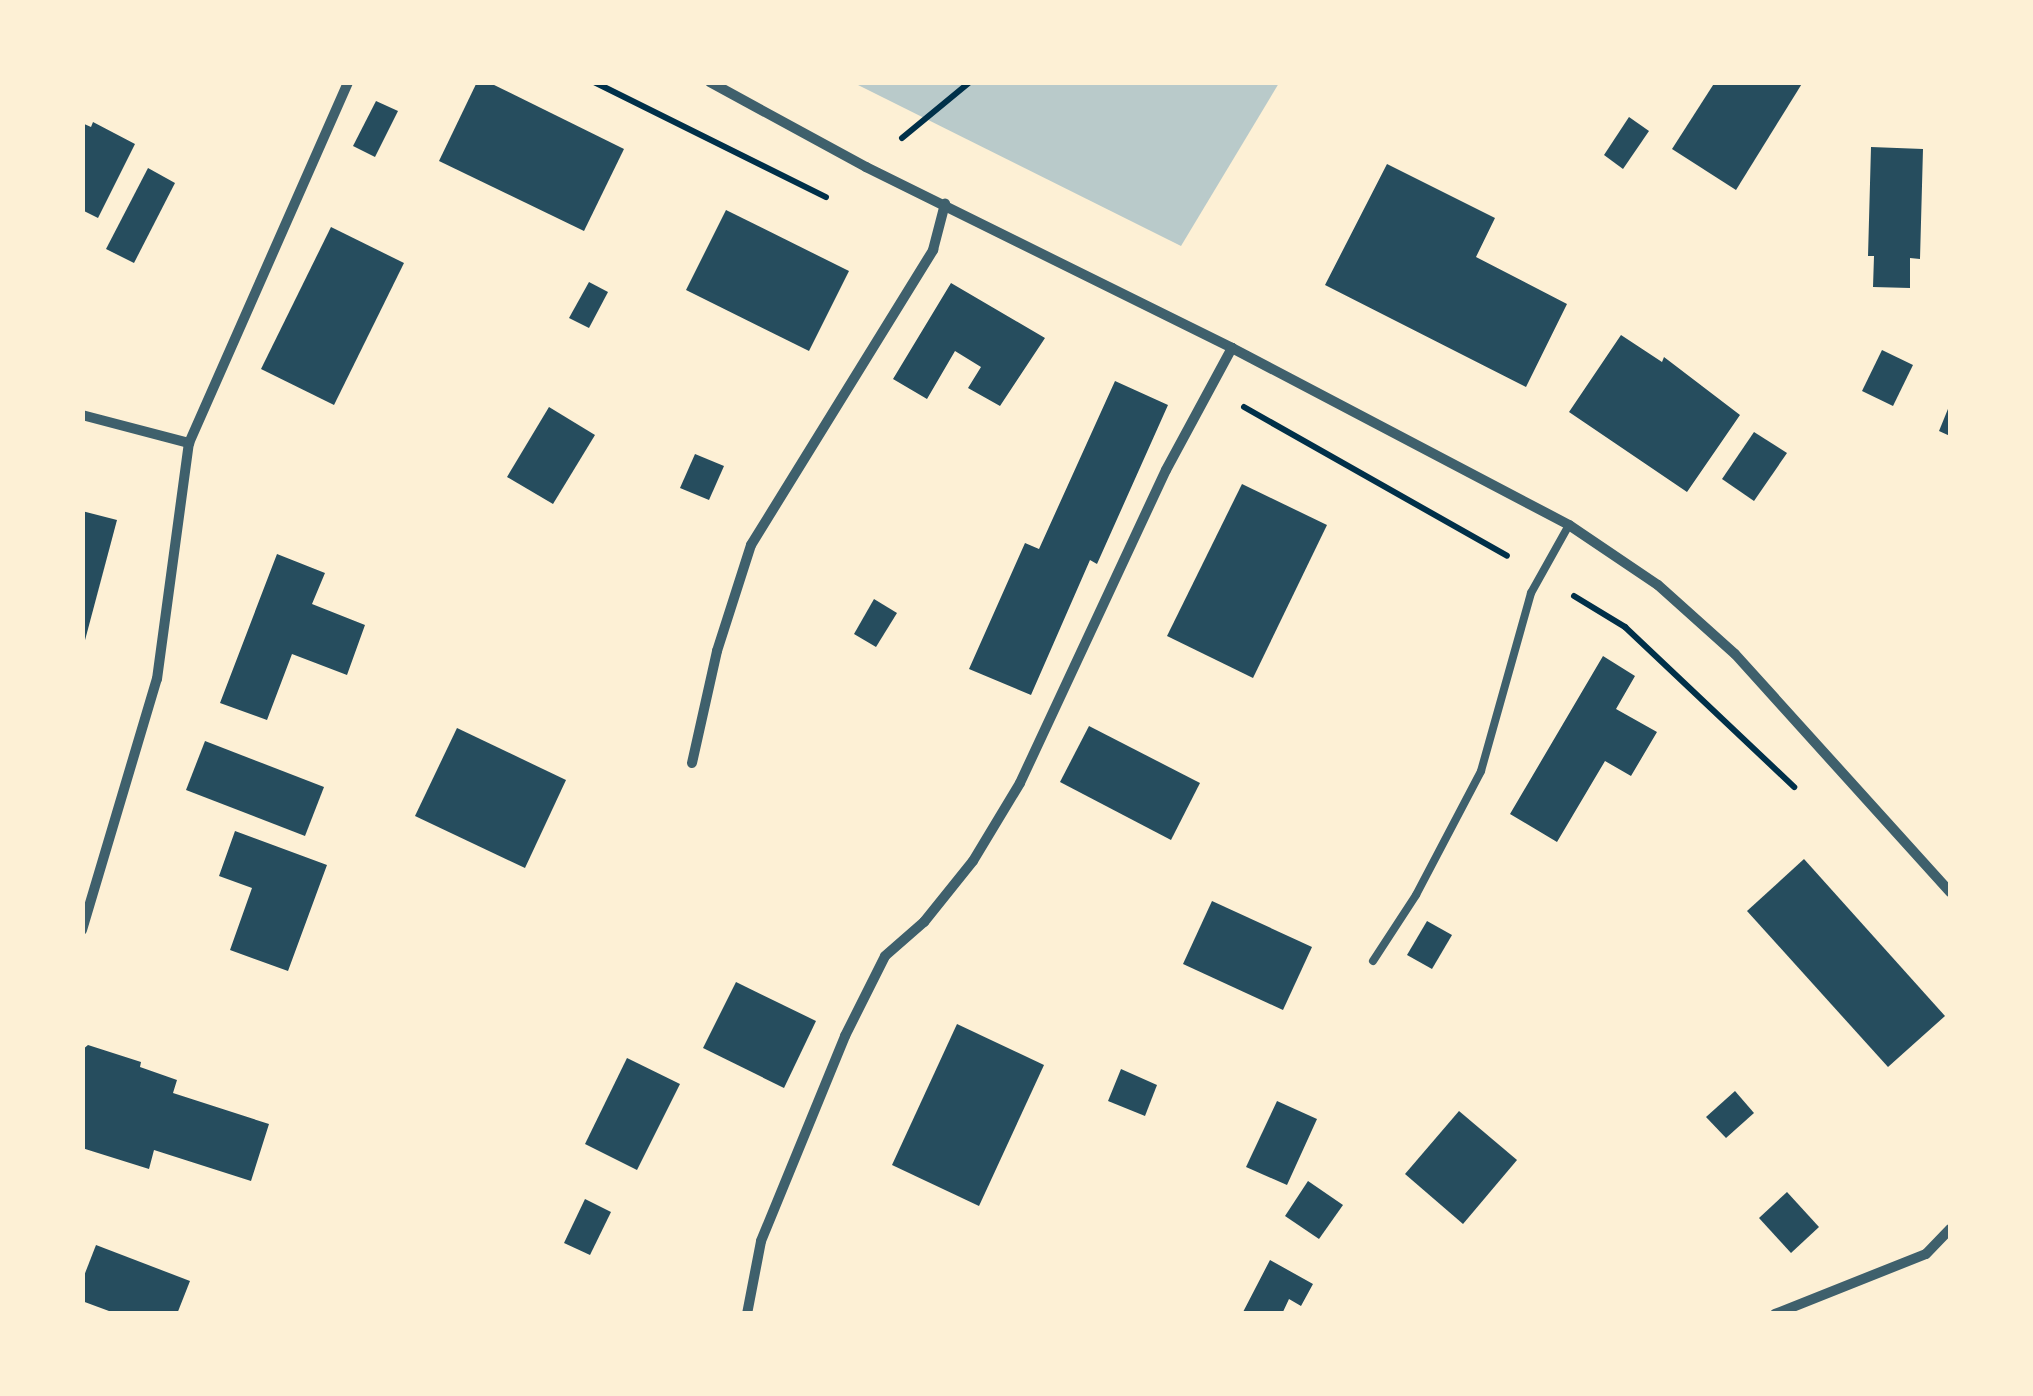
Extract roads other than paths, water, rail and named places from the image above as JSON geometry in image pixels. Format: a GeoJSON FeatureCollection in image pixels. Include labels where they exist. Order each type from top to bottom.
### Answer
{"type":"FeatureCollection","features":[{"type":"Feature","properties":{"kind":"street"},"geometry":{"type":"LineString","coordinates":[[82,930],[157,679],[189,443],[348,82]]}},
{"type":"Feature","properties":{"kind":"street"},"geometry":{"type":"LineString","coordinates":[[710,82],[866,167],[1232,348],[1569,525],[1658,585],[1735,654],[1950,892]]}},
{"type":"Feature","properties":{"kind":"street"},"geometry":{"type":"LineString","coordinates":[[692,762],[716,651],[750,545],[932,250],[945,204]]}},
{"type":"Feature","properties":{"kind":"street"},"geometry":{"type":"LineString","coordinates":[[747,1314],[761,1241],[846,1036],[885,956],[924,922],[973,861],[1020,783],[1166,470],[1232,348]]}},
{"type":"Feature","properties":{"kind":"street"},"geometry":{"type":"LineString","coordinates":[[82,414],[189,443]]}},
{"type":"Feature","properties":{"kind":"street"},"geometry":{"type":"LineString","coordinates":[[1774,1314],[1926,1254],[1950,1229]]}},
{"type":"Feature","properties":{"kind":"lane"},"geometry":{"type":"LineString","coordinates":[[1373,961],[1416,895],[1481,771],[1530,593],[1569,525]]}}]}
